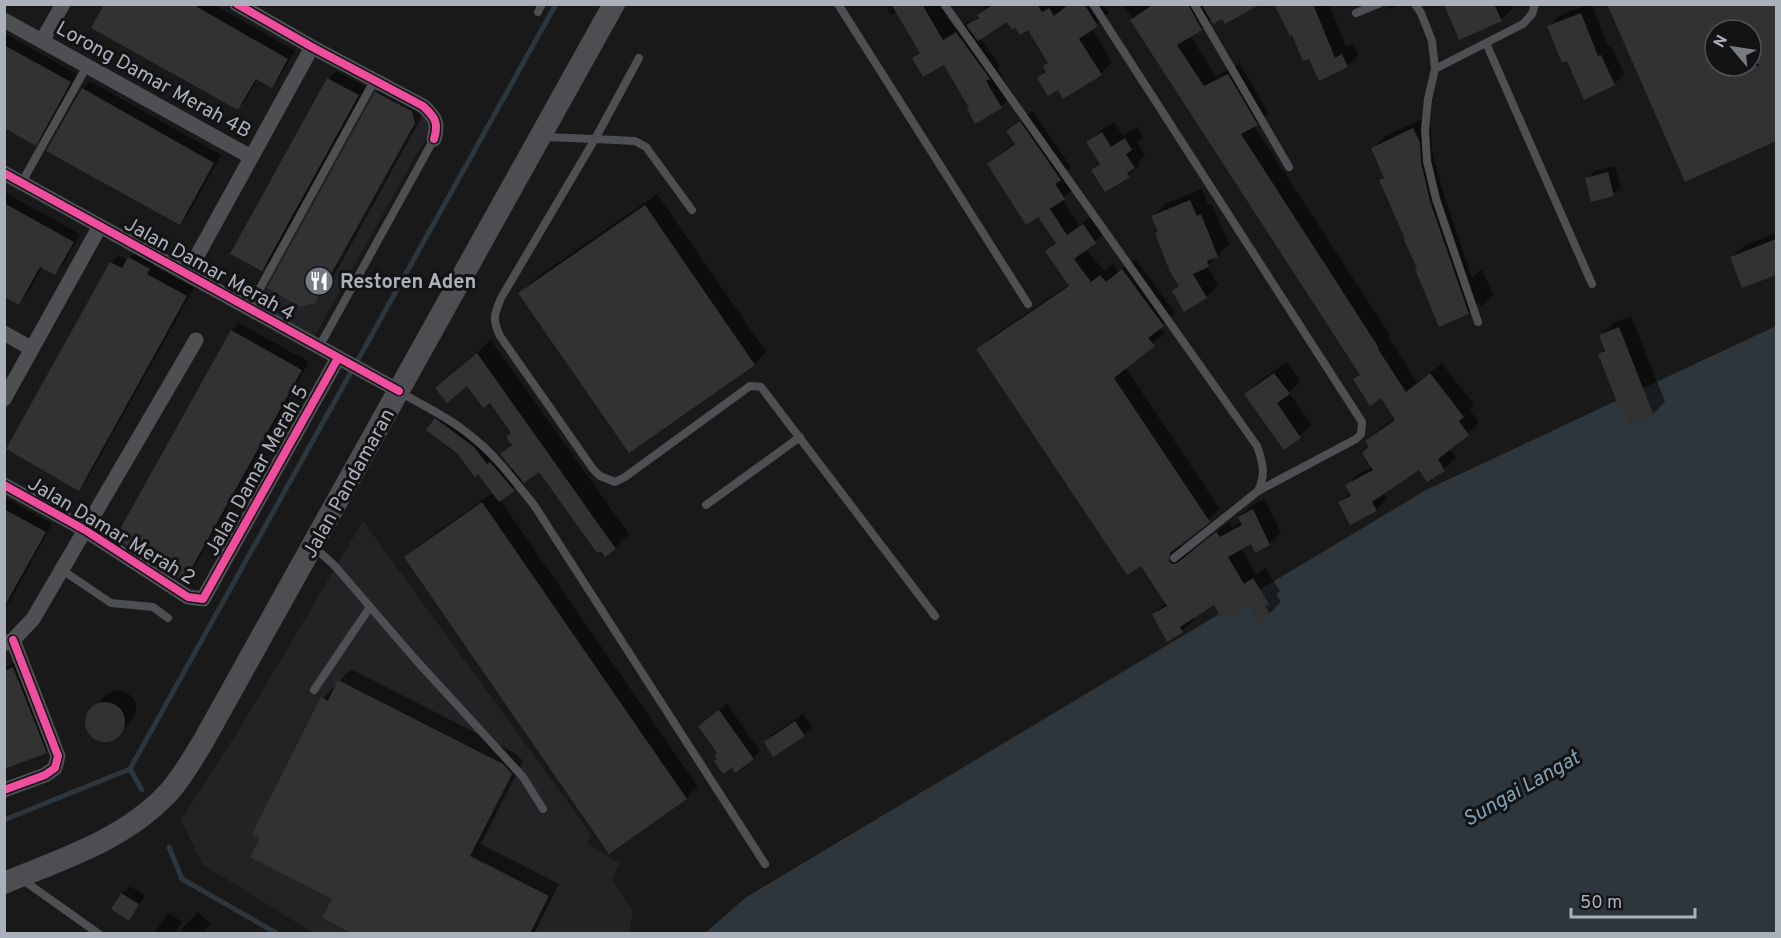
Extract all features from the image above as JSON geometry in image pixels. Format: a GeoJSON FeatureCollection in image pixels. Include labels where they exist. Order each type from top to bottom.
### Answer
{"type":"FeatureCollection","features":[{"type":"Feature","properties":{"kind":"main road","name":"Jalan Pandamaran"},"geometry":{"type":"LineString","coordinates":[[12,880],[102,843],[128,828],[169,792],[204,740],[614,4]]}},
{"type":"Feature","properties":{"kind":"street"},"geometry":{"type":"LineString","coordinates":[[42,41],[63,4]]}},
{"type":"Feature","properties":{"kind":"street"},"geometry":{"type":"LineString","coordinates":[[237,4],[423,106],[434,116],[438,126],[434,139]]}},
{"type":"Feature","properties":{"kind":"street","name":"Lorong Damar Merah 4B"},"geometry":{"type":"LineString","coordinates":[[4,20],[251,157]]}},
{"type":"Feature","properties":{"kind":"street"},"geometry":{"type":"LineString","coordinates":[[187,274],[312,47]]}},
{"type":"Feature","properties":{"kind":"street","name":"Jalan Damar Merah 4"},"geometry":{"type":"LineString","coordinates":[[4,173],[399,391]]}},
{"type":"Feature","properties":{"kind":"street"},"geometry":{"type":"LineString","coordinates":[[4,399],[100,226]]}},
{"type":"Feature","properties":{"kind":"street"},"geometry":{"type":"LineString","coordinates":[[4,333],[32,349]]}},
{"type":"Feature","properties":{"kind":"street"},"geometry":{"type":"LineString","coordinates":[[4,790],[45,775],[55,768],[58,756],[9,642],[33,619],[196,340]]}},
{"type":"Feature","properties":{"kind":"street","name":"Jalan Damar Merah 5"},"geometry":{"type":"LineString","coordinates":[[203,599],[343,360]]}},
{"type":"Feature","properties":{"kind":"street","name":"Jalan Damar Merah 2"},"geometry":{"type":"LineString","coordinates":[[4,485],[86,530],[188,597],[203,599]]}},
{"type":"Feature","properties":{"kind":"lane"},"geometry":{"type":"LineString","coordinates":[[838,4],[1028,304]]}},
{"type":"Feature","properties":{"kind":"lane"},"geometry":{"type":"LineString","coordinates":[[944,4],[1257,446],[1263,465],[1264,479],[1258,491]]}},
{"type":"Feature","properties":{"kind":"lane"},"geometry":{"type":"LineString","coordinates":[[1093,4],[1362,422],[1361,434],[1356,439],[1258,491],[1174,558]]}},
{"type":"Feature","properties":{"kind":"lane"},"geometry":{"type":"LineString","coordinates":[[1194,4],[1288,167]]}},
{"type":"Feature","properties":{"kind":"lane"},"geometry":{"type":"LineString","coordinates":[[1356,14],[1378,4]]}},
{"type":"Feature","properties":{"kind":"lane"},"geometry":{"type":"LineString","coordinates":[[1414,4],[1421,13],[1432,41],[1435,69],[1428,99],[1425,129],[1426,161],[1436,199],[1478,322]]}},
{"type":"Feature","properties":{"kind":"lane"},"geometry":{"type":"LineString","coordinates":[[1435,69],[1524,24],[1532,14],[1535,4]]}},
{"type":"Feature","properties":{"kind":"lane"},"geometry":{"type":"LineString","coordinates":[[1486,43],[1592,284]]}},
{"type":"Feature","properties":{"kind":"lane"},"geometry":{"type":"LineString","coordinates":[[639,58],[595,139],[501,298],[494,323],[500,336],[593,469],[608,480],[615,482],[750,386],[761,387],[935,616]]}},
{"type":"Feature","properties":{"kind":"lane"},"geometry":{"type":"LineString","coordinates":[[22,182],[87,66]]}},
{"type":"Feature","properties":{"kind":"lane"},"geometry":{"type":"LineString","coordinates":[[249,308],[374,81]]}},
{"type":"Feature","properties":{"kind":"lane"},"geometry":{"type":"LineString","coordinates":[[541,137],[635,141],[646,147],[692,210]]}},
{"type":"Feature","properties":{"kind":"lane"},"geometry":{"type":"LineString","coordinates":[[319,347],[434,139]]}},
{"type":"Feature","properties":{"kind":"lane"},"geometry":{"type":"LineString","coordinates":[[399,391],[472,436],[502,466],[534,505],[765,864]]}},
{"type":"Feature","properties":{"kind":"lane"},"geometry":{"type":"LineString","coordinates":[[706,505],[800,437]]}},
{"type":"Feature","properties":{"kind":"lane"},"geometry":{"type":"LineString","coordinates":[[313,546],[334,565],[523,777],[543,809]]}},
{"type":"Feature","properties":{"kind":"lane"},"geometry":{"type":"LineString","coordinates":[[62,570],[111,603],[153,607],[168,618]]}},
{"type":"Feature","properties":{"kind":"lane"},"geometry":{"type":"LineString","coordinates":[[314,690],[370,607]]}},
{"type":"Feature","properties":{"kind":"lane"},"geometry":{"type":"LineString","coordinates":[[12,880],[99,933]]}},
{"type":"Feature","properties":{"kind":"lane"},"geometry":{"type":"LineString","coordinates":[[83,922],[93,933]]}},
{"type":"Feature","properties":{"kind":"shaded area"},"geometry":{"type":"Polygon","coordinates":[[[375,87],[421,112],[432,127],[314,337],[254,306],[375,87]]]}},
{"type":"Feature","properties":{"kind":"shaded area"},"geometry":{"type":"Polygon","coordinates":[[[363,521],[591,834],[587,843],[619,863],[612,880],[633,911],[629,933],[313,933],[202,864],[181,820],[243,723],[363,521]]]}},
{"type":"Feature","properties":{"kind":"water","name":"Sungai Langat"},"geometry":{"type":"Polygon","coordinates":[[[1776,326],[1776,933],[704,934],[745,898],[1426,490],[1776,326]]]}},
{"type":"Feature","properties":{"kind":"building"},"geometry":{"type":"Polygon","coordinates":[[[104,4],[192,4],[288,59],[272,88],[256,79],[238,110],[91,28],[104,4]]]}},
{"type":"Feature","properties":{"kind":"building"},"geometry":{"type":"Polygon","coordinates":[[[891,4],[922,4],[943,40],[956,32],[990,79],[986,81],[1002,108],[975,124],[967,109],[969,108],[944,65],[923,77],[912,58],[920,53],[891,4]]]}},
{"type":"Feature","properties":{"kind":"building"},"geometry":{"type":"Polygon","coordinates":[[[994,4],[1037,4],[1042,12],[1049,8],[1054,16],[1069,4],[1084,4],[1098,26],[1079,39],[1102,75],[1063,99],[1058,90],[1048,96],[1037,78],[1046,72],[1043,66],[1048,63],[1028,30],[1020,35],[1015,28],[1012,30],[1007,22],[978,41],[966,25],[979,18],[977,15],[994,4]]]}},
{"type":"Feature","properties":{"kind":"building"},"geometry":{"type":"Polygon","coordinates":[[[1154,4],[1188,4],[1202,30],[1177,45],[1204,86],[1228,74],[1258,125],[1241,134],[1406,392],[1430,373],[1464,417],[1459,421],[1469,435],[1438,459],[1445,471],[1427,482],[1419,470],[1372,502],[1377,511],[1350,525],[1338,502],[1351,496],[1345,485],[1373,470],[1362,453],[1369,447],[1365,441],[1395,420],[1381,398],[1370,406],[1353,379],[1360,375],[1130,20],[1154,4]]]}},
{"type":"Feature","properties":{"kind":"building"},"geometry":{"type":"Polygon","coordinates":[[[1201,4],[1261,4],[1225,24],[1222,19],[1213,24],[1201,4]]]}},
{"type":"Feature","properties":{"kind":"building"},"geometry":{"type":"Polygon","coordinates":[[[1274,4],[1313,4],[1335,58],[1342,54],[1348,67],[1319,81],[1309,59],[1303,61],[1292,35],[1290,36],[1274,4]]]}},
{"type":"Feature","properties":{"kind":"building"},"geometry":{"type":"Polygon","coordinates":[[[1444,4],[1494,4],[1502,21],[1459,40],[1444,4]]]}},
{"type":"Feature","properties":{"kind":"building"},"geometry":{"type":"Polygon","coordinates":[[[1607,4],[1776,4],[1776,141],[1685,182],[1607,4]]]}},
{"type":"Feature","properties":{"kind":"building"},"geometry":{"type":"Polygon","coordinates":[[[1581,13],[1598,56],[1601,55],[1615,85],[1584,100],[1567,61],[1562,63],[1547,26],[1581,13]]]}},
{"type":"Feature","properties":{"kind":"building"},"geometry":{"type":"Polygon","coordinates":[[[4,45],[71,82],[36,146],[4,128],[4,45]]]}},
{"type":"Feature","properties":{"kind":"building"},"geometry":{"type":"Polygon","coordinates":[[[327,78],[359,95],[262,271],[230,254],[327,78]]]}},
{"type":"Feature","properties":{"kind":"building"},"geometry":{"type":"Polygon","coordinates":[[[82,88],[214,163],[180,225],[46,151],[82,88]]]}},
{"type":"Feature","properties":{"kind":"building"},"geometry":{"type":"Polygon","coordinates":[[[375,92],[412,111],[415,123],[315,303],[301,307],[267,288],[375,92]]]}},
{"type":"Feature","properties":{"kind":"building"},"geometry":{"type":"Polygon","coordinates":[[[1020,121],[1061,180],[1055,184],[1065,199],[1050,209],[1067,235],[1083,224],[1096,243],[1074,259],[1091,282],[1100,275],[1106,282],[1122,269],[1164,326],[1148,338],[1155,346],[1114,378],[1210,522],[1170,553],[1169,561],[1172,564],[1177,563],[1216,532],[1220,537],[1242,525],[1238,517],[1253,509],[1270,545],[1255,553],[1251,544],[1228,557],[1244,584],[1253,578],[1269,604],[1265,606],[1271,615],[1259,622],[1248,604],[1222,619],[1214,605],[1180,627],[1183,632],[1167,642],[1152,614],[1167,606],[1141,566],[1127,575],[976,349],[1069,286],[1045,251],[1056,243],[1038,217],[1026,225],[987,164],[1015,144],[1006,131],[1020,121]]]}},
{"type":"Feature","properties":{"kind":"building"},"geometry":{"type":"Polygon","coordinates":[[[1413,128],[1420,143],[1421,162],[1430,201],[1469,314],[1439,327],[1415,269],[1417,268],[1379,180],[1384,178],[1371,148],[1413,128]]]}},
{"type":"Feature","properties":{"kind":"building"},"geometry":{"type":"Polygon","coordinates":[[[1102,132],[1111,147],[1125,138],[1132,150],[1126,154],[1135,168],[1127,173],[1130,177],[1105,192],[1091,170],[1100,164],[1086,142],[1102,132]]]}},
{"type":"Feature","properties":{"kind":"building"},"geometry":{"type":"Polygon","coordinates":[[[1608,172],[1614,196],[1591,202],[1585,178],[1608,172]]]}},
{"type":"Feature","properties":{"kind":"building"},"geometry":{"type":"Polygon","coordinates":[[[1190,200],[1197,216],[1201,214],[1218,257],[1207,261],[1209,267],[1193,274],[1207,298],[1184,312],[1172,291],[1179,286],[1170,272],[1151,216],[1190,200]]]}},
{"type":"Feature","properties":{"kind":"building"},"geometry":{"type":"Polygon","coordinates":[[[4,203],[74,242],[55,275],[40,267],[19,305],[4,297],[4,203]]]}},
{"type":"Feature","properties":{"kind":"building"},"geometry":{"type":"Polygon","coordinates":[[[645,205],[755,365],[629,453],[518,293],[645,205]]]}},
{"type":"Feature","properties":{"kind":"building"},"geometry":{"type":"Polygon","coordinates":[[[1776,239],[1776,275],[1742,288],[1730,257],[1776,239]]]}},
{"type":"Feature","properties":{"kind":"building"},"geometry":{"type":"Polygon","coordinates":[[[128,257],[150,269],[147,274],[187,296],[79,491],[6,449],[110,262],[122,268],[128,257]]]}},
{"type":"Feature","properties":{"kind":"building"},"geometry":{"type":"Polygon","coordinates":[[[1619,327],[1654,416],[1629,425],[1623,409],[1620,410],[1598,354],[1605,351],[1599,335],[1619,327]]]}},
{"type":"Feature","properties":{"kind":"building"},"geometry":{"type":"Polygon","coordinates":[[[231,330],[302,370],[184,582],[115,538],[231,330]]]}},
{"type":"Feature","properties":{"kind":"building"},"geometry":{"type":"Polygon","coordinates":[[[477,353],[616,549],[605,557],[601,551],[597,553],[539,472],[524,483],[500,454],[512,445],[506,437],[511,433],[490,403],[483,408],[467,386],[447,403],[435,388],[477,353]]]}},
{"type":"Feature","properties":{"kind":"building"},"geometry":{"type":"Polygon","coordinates":[[[1274,373],[1290,394],[1277,403],[1301,438],[1284,450],[1244,394],[1274,373]]]}},
{"type":"Feature","properties":{"kind":"building"},"geometry":{"type":"Polygon","coordinates":[[[435,418],[474,447],[487,464],[490,462],[515,491],[499,502],[478,474],[475,477],[457,453],[426,430],[435,418]]]}},
{"type":"Feature","properties":{"kind":"building"},"geometry":{"type":"Polygon","coordinates":[[[482,502],[687,799],[609,854],[404,557],[482,502]]]}},
{"type":"Feature","properties":{"kind":"building"},"geometry":{"type":"Polygon","coordinates":[[[4,509],[46,532],[4,607],[4,509]]]}},
{"type":"Feature","properties":{"kind":"building"},"geometry":{"type":"Polygon","coordinates":[[[13,667],[47,753],[4,769],[4,671],[13,667]]]}},
{"type":"Feature","properties":{"kind":"building"},"geometry":{"type":"Polygon","coordinates":[[[338,680],[503,764],[512,774],[470,856],[549,896],[530,933],[351,933],[322,918],[332,899],[250,857],[260,838],[252,834],[321,697],[328,701],[338,680]]]}},
{"type":"Feature","properties":{"kind":"building"},"geometry":{"type":"Polygon","coordinates":[[[105,702],[119,708],[125,722],[119,736],[105,742],[91,736],[85,722],[91,708],[105,702]]]}},
{"type":"Feature","properties":{"kind":"building"},"geometry":{"type":"Polygon","coordinates":[[[719,710],[754,759],[735,773],[732,768],[723,774],[714,761],[717,759],[714,755],[717,753],[698,726],[719,710]]]}},
{"type":"Feature","properties":{"kind":"building"},"geometry":{"type":"Polygon","coordinates":[[[795,721],[805,736],[773,757],[764,742],[795,721]]]}},
{"type":"Feature","properties":{"kind":"building"},"geometry":{"type":"Polygon","coordinates":[[[121,893],[139,904],[129,921],[111,909],[121,893]]]}},
{"type":"Feature","properties":{"kind":"waterway"},"geometry":{"type":"LineString","coordinates":[[4,820],[130,769],[556,4]]}},
{"type":"Feature","properties":{"kind":"waterway"},"geometry":{"type":"LineString","coordinates":[[130,769],[142,790]]}},
{"type":"Feature","properties":{"kind":"waterway"},"geometry":{"type":"LineString","coordinates":[[169,847],[182,879],[278,934]]}},
{"type":"Feature","properties":{"kind":"cycle path"},"geometry":{"type":"LineString","coordinates":[[237,4],[423,106],[435,121],[434,139]]}},
{"type":"Feature","properties":{"kind":"cycle path"},"geometry":{"type":"LineString","coordinates":[[4,173],[399,391]]}},
{"type":"Feature","properties":{"kind":"cycle path"},"geometry":{"type":"LineString","coordinates":[[4,485],[85,530],[188,597],[203,599],[338,358]]}},
{"type":"Feature","properties":{"kind":"cycle path"},"geometry":{"type":"LineString","coordinates":[[4,790],[45,775],[55,768],[58,756],[13,640]]}},
{"type":"Feature","properties":{"kind":"place","name":"Restoren Aden"},"geometry":{"type":"Point","coordinates":[319,281]}}]}
